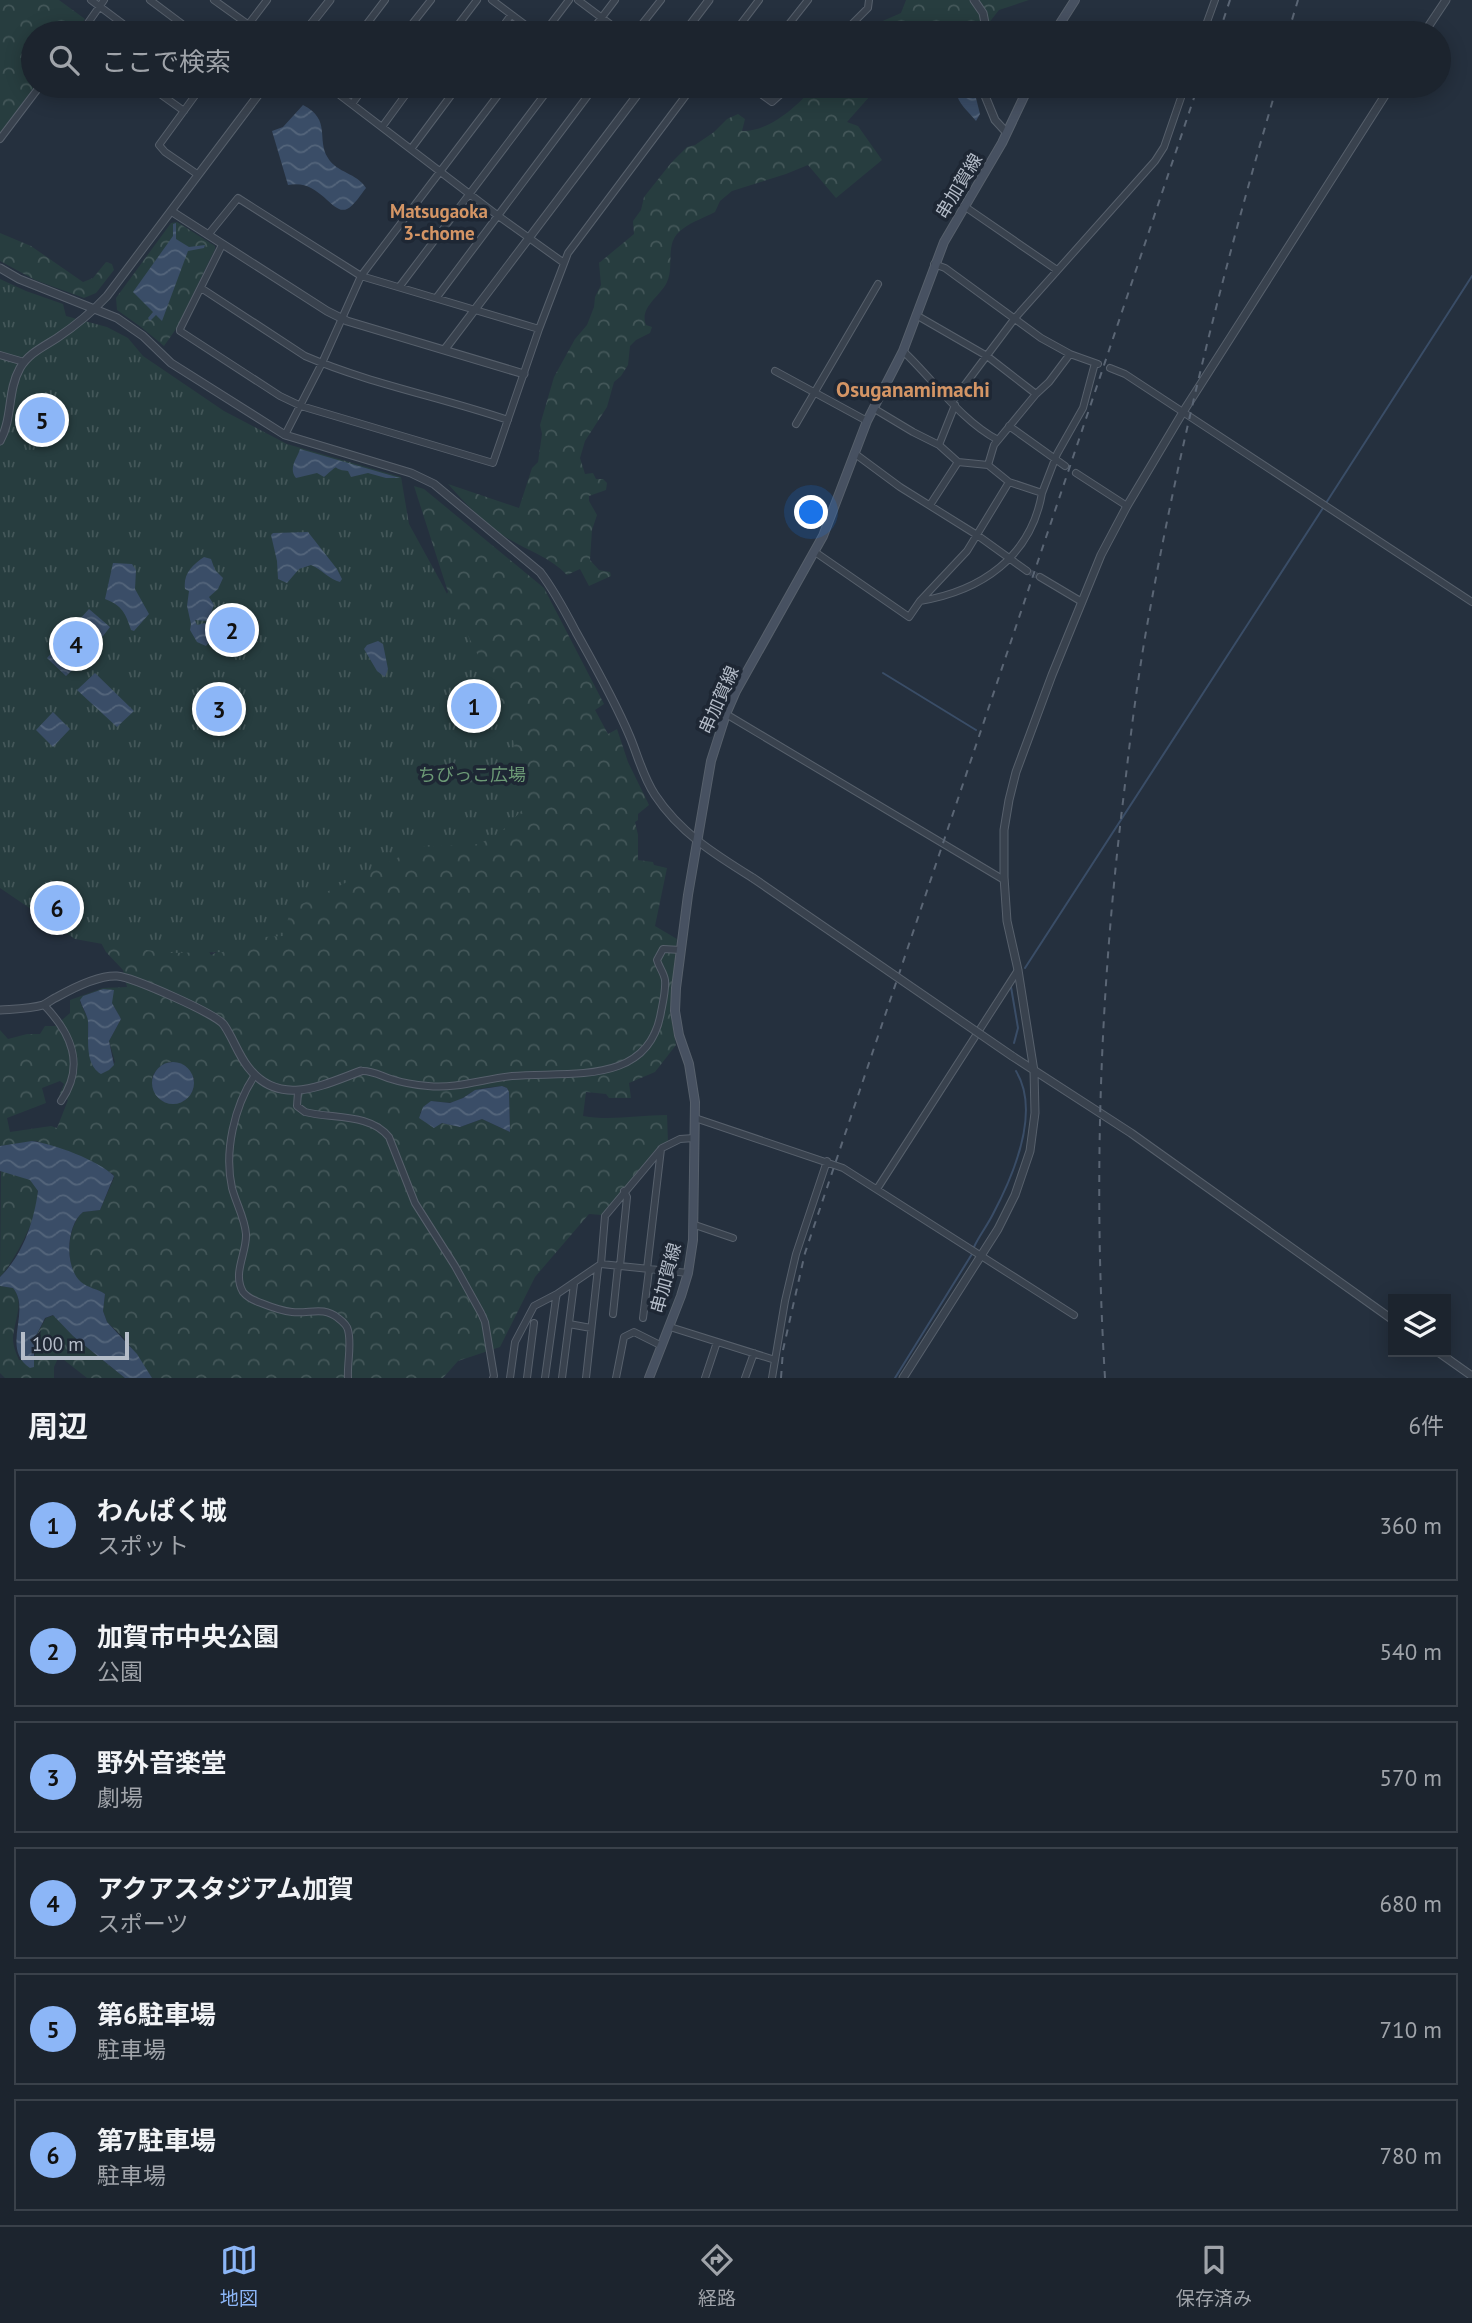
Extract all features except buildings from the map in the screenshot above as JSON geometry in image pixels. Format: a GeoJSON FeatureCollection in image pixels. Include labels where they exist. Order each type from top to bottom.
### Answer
{"type":"FeatureCollection","features":[{"type":"Feature","properties":{"kind":"main road"},"geometry":{"type":"LineString","coordinates":[[1062,21],[1075,0]]}},
{"type":"Feature","properties":{"kind":"main road","name":"串加賀線"},"geometry":{"type":"LineString","coordinates":[[649,1378],[688,1273],[695,1225],[693,1086],[675,1011],[681,950],[711,761],[736,691],[815,552],[834,510],[867,421],[903,351],[934,264],[964,206],[989,167],[1023,98]]}},
{"type":"Feature","properties":{"kind":"street"},"geometry":{"type":"LineString","coordinates":[[92,0],[102,3],[122,21]]}},
{"type":"Feature","properties":{"kind":"street"},"geometry":{"type":"LineString","coordinates":[[150,0],[178,21]]}},
{"type":"Feature","properties":{"kind":"street"},"geometry":{"type":"LineString","coordinates":[[214,0],[243,21]]}},
{"type":"Feature","properties":{"kind":"street"},"geometry":{"type":"LineString","coordinates":[[251,21],[267,0]]}},
{"type":"Feature","properties":{"kind":"street"},"geometry":{"type":"LineString","coordinates":[[313,21],[330,0]]}},
{"type":"Feature","properties":{"kind":"street"},"geometry":{"type":"LineString","coordinates":[[369,21],[385,0]]}},
{"type":"Feature","properties":{"kind":"street"},"geometry":{"type":"LineString","coordinates":[[414,21],[430,0]]}},
{"type":"Feature","properties":{"kind":"street"},"geometry":{"type":"LineString","coordinates":[[461,21],[477,0]]}},
{"type":"Feature","properties":{"kind":"street"},"geometry":{"type":"LineString","coordinates":[[492,0],[519,21]]}},
{"type":"Feature","properties":{"kind":"street"},"geometry":{"type":"LineString","coordinates":[[553,21],[569,0]]}},
{"type":"Feature","properties":{"kind":"street"},"geometry":{"type":"LineString","coordinates":[[578,0],[606,21]]}},
{"type":"Feature","properties":{"kind":"street"},"geometry":{"type":"LineString","coordinates":[[600,21],[615,0]]}},
{"type":"Feature","properties":{"kind":"street"},"geometry":{"type":"LineString","coordinates":[[644,21],[661,0]]}},
{"type":"Feature","properties":{"kind":"street"},"geometry":{"type":"LineString","coordinates":[[693,21],[709,0]]}},
{"type":"Feature","properties":{"kind":"street"},"geometry":{"type":"LineString","coordinates":[[743,21],[759,0]]}},
{"type":"Feature","properties":{"kind":"street"},"geometry":{"type":"LineString","coordinates":[[791,21],[808,0]]}},
{"type":"Feature","properties":{"kind":"street"},"geometry":{"type":"LineString","coordinates":[[855,21],[868,8],[869,0]]}},
{"type":"Feature","properties":{"kind":"street"},"geometry":{"type":"LineString","coordinates":[[974,0],[983,13],[985,21]]}},
{"type":"Feature","properties":{"kind":"street"},"geometry":{"type":"LineString","coordinates":[[1207,21],[1215,0]]}},
{"type":"Feature","properties":{"kind":"street"},"geometry":{"type":"LineString","coordinates":[[1432,21],[1446,0]]}},
{"type":"Feature","properties":{"kind":"street"},"geometry":{"type":"LineString","coordinates":[[89,21],[102,3]]}},
{"type":"Feature","properties":{"kind":"street"},"geometry":{"type":"LineString","coordinates":[[507,21],[511,15]]}},
{"type":"Feature","properties":{"kind":"street"},"geometry":{"type":"LineString","coordinates":[[0,139],[31,98]]}},
{"type":"Feature","properties":{"kind":"street"},"geometry":{"type":"LineString","coordinates":[[166,98],[184,111]]}},
{"type":"Feature","properties":{"kind":"street"},"geometry":{"type":"LineString","coordinates":[[193,98],[159,145],[197,174]]}},
{"type":"Feature","properties":{"kind":"street"},"geometry":{"type":"LineString","coordinates":[[0,441],[9,414],[13,381],[24,362],[96,308],[107,296],[256,98]]}},
{"type":"Feature","properties":{"kind":"street"},"geometry":{"type":"LineString","coordinates":[[344,98],[497,215],[564,262]]}},
{"type":"Feature","properties":{"kind":"street"},"geometry":{"type":"LineString","coordinates":[[352,104],[356,98]]}},
{"type":"Feature","properties":{"kind":"street"},"geometry":{"type":"LineString","coordinates":[[382,127],[403,98]]}},
{"type":"Feature","properties":{"kind":"street"},"geometry":{"type":"LineString","coordinates":[[411,149],[449,98]]}},
{"type":"Feature","properties":{"kind":"street"},"geometry":{"type":"LineString","coordinates":[[285,435],[301,407],[361,276],[496,98]]}},
{"type":"Feature","properties":{"kind":"street"},"geometry":{"type":"LineString","coordinates":[[400,286],[542,98]]}},
{"type":"Feature","properties":{"kind":"street"},"geometry":{"type":"LineString","coordinates":[[437,297],[586,98]]}},
{"type":"Feature","properties":{"kind":"street"},"geometry":{"type":"LineString","coordinates":[[445,349],[635,98]]}},
{"type":"Feature","properties":{"kind":"street"},"geometry":{"type":"LineString","coordinates":[[222,245],[180,331],[301,407],[493,463],[568,253],[683,98]]}},
{"type":"Feature","properties":{"kind":"street"},"geometry":{"type":"LineString","coordinates":[[986,98],[995,120],[1006,132]]}},
{"type":"Feature","properties":{"kind":"street"},"geometry":{"type":"LineString","coordinates":[[939,445],[953,403],[1015,318],[1155,162],[1164,147],[1181,98]]}},
{"type":"Feature","properties":{"kind":"street"},"geometry":{"type":"LineString","coordinates":[[903,1378],[981,1255],[1015,1195],[1030,1151],[1035,1113],[1034,1071],[1018,970],[1007,921],[1004,830],[1016,772],[1052,675],[1101,555],[1127,506],[1183,412],[1383,98]]}},
{"type":"Feature","properties":{"kind":"street"},"geometry":{"type":"LineString","coordinates":[[208,235],[238,198],[361,276],[540,328]]}},
{"type":"Feature","properties":{"kind":"street"},"geometry":{"type":"LineString","coordinates":[[964,206],[1057,270]]}},
{"type":"Feature","properties":{"kind":"street"},"geometry":{"type":"LineString","coordinates":[[171,211],[342,318],[524,374]]}},
{"type":"Feature","properties":{"kind":"street"},"geometry":{"type":"LineString","coordinates":[[920,601],[933,599],[987,578],[1012,559],[1032,528],[1055,459],[1083,408],[1096,363],[1070,354],[1041,338],[945,268],[934,264]]}},
{"type":"Feature","properties":{"kind":"street"},"geometry":{"type":"LineString","coordinates":[[0,268],[26,282],[96,308],[133,328],[171,363],[285,435],[411,473],[434,484],[540,572],[550,585],[595,665],[631,738],[639,765],[656,796],[697,842],[1034,1071],[1131,1133],[1388,1316]]}},
{"type":"Feature","properties":{"kind":"street"},"geometry":{"type":"LineString","coordinates":[[796,424],[878,284]]}},
{"type":"Feature","properties":{"kind":"street"},"geometry":{"type":"LineString","coordinates":[[201,288],[305,356],[381,383],[508,420]]}},
{"type":"Feature","properties":{"kind":"street"},"geometry":{"type":"LineString","coordinates":[[916,315],[987,356],[1036,394]]}},
{"type":"Feature","properties":{"kind":"street"},"geometry":{"type":"LineString","coordinates":[[903,351],[968,419],[998,440]]}},
{"type":"Feature","properties":{"kind":"street"},"geometry":{"type":"LineString","coordinates":[[988,465],[994,445],[1070,354]]}},
{"type":"Feature","properties":{"kind":"street"},"geometry":{"type":"LineString","coordinates":[[0,355],[24,362]]}},
{"type":"Feature","properties":{"kind":"street"},"geometry":{"type":"LineString","coordinates":[[1110,368],[1125,374],[1472,602]]}},
{"type":"Feature","properties":{"kind":"street"},"geometry":{"type":"LineString","coordinates":[[775,371],[867,421]]}},
{"type":"Feature","properties":{"kind":"street"},"geometry":{"type":"LineString","coordinates":[[873,408],[939,445],[958,462],[988,465],[1009,482],[1042,493]]}},
{"type":"Feature","properties":{"kind":"street"},"geometry":{"type":"LineString","coordinates":[[1009,426],[1065,466]]}},
{"type":"Feature","properties":{"kind":"street"},"geometry":{"type":"LineString","coordinates":[[855,453],[900,487],[977,535],[1027,571]]}},
{"type":"Feature","properties":{"kind":"street"},"geometry":{"type":"LineString","coordinates":[[930,505],[958,462]]}},
{"type":"Feature","properties":{"kind":"street"},"geometry":{"type":"LineString","coordinates":[[1076,473],[1127,506]]}},
{"type":"Feature","properties":{"kind":"street"},"geometry":{"type":"LineString","coordinates":[[815,552],[909,617],[920,601],[954,567],[1009,482]]}},
{"type":"Feature","properties":{"kind":"street"},"geometry":{"type":"LineString","coordinates":[[1040,577],[1082,601]]}},
{"type":"Feature","properties":{"kind":"street"},"geometry":{"type":"LineString","coordinates":[[726,714],[1004,880]]}},
{"type":"Feature","properties":{"kind":"street"},"geometry":{"type":"LineString","coordinates":[[0,1010],[44,1005],[98,979],[119,976],[220,1019],[242,1059],[255,1075],[275,1086],[298,1091],[317,1088],[361,1070],[368,1070],[418,1086],[444,1088],[512,1076],[610,1070],[635,1058],[657,1033],[665,978],[657,960],[663,950],[681,950]]}},
{"type":"Feature","properties":{"kind":"street"},"geometry":{"type":"LineString","coordinates":[[877,1189],[1018,970]]}},
{"type":"Feature","properties":{"kind":"street"},"geometry":{"type":"LineString","coordinates":[[44,1005],[64,1029],[73,1050],[71,1081],[61,1101]]}},
{"type":"Feature","properties":{"kind":"street"},"geometry":{"type":"LineString","coordinates":[[255,1075],[242,1097],[230,1155],[232,1186],[246,1234],[240,1263],[242,1287],[244,1293],[253,1300],[281,1310],[294,1313],[325,1311],[342,1321],[349,1332],[348,1378]]}},
{"type":"Feature","properties":{"kind":"street"},"geometry":{"type":"LineString","coordinates":[[298,1091],[297,1106],[305,1112],[370,1122],[389,1137],[415,1203],[455,1266],[485,1322],[494,1377]]}},
{"type":"Feature","properties":{"kind":"street"},"geometry":{"type":"LineString","coordinates":[[695,1118],[843,1168],[1074,1315]]}},
{"type":"Feature","properties":{"kind":"street"},"geometry":{"type":"LineString","coordinates":[[586,1378],[605,1216],[662,1147],[680,1139],[694,1138]]}},
{"type":"Feature","properties":{"kind":"street"},"geometry":{"type":"LineString","coordinates":[[643,1318],[662,1147]]}},
{"type":"Feature","properties":{"kind":"street"},"geometry":{"type":"LineString","coordinates":[[772,1378],[796,1254],[827,1161]]}},
{"type":"Feature","properties":{"kind":"street"},"geometry":{"type":"LineString","coordinates":[[613,1314],[627,1197],[624,1191]]}},
{"type":"Feature","properties":{"kind":"street"},"geometry":{"type":"LineString","coordinates":[[695,1225],[733,1238]]}},
{"type":"Feature","properties":{"kind":"street"},"geometry":{"type":"LineString","coordinates":[[510,1378],[515,1342],[534,1306],[574,1284],[599,1266],[688,1273]]}},
{"type":"Feature","properties":{"kind":"street"},"geometry":{"type":"LineString","coordinates":[[562,1378],[574,1284]]}},
{"type":"Feature","properties":{"kind":"street"},"geometry":{"type":"LineString","coordinates":[[545,1378],[557,1294]]}},
{"type":"Feature","properties":{"kind":"street"},"geometry":{"type":"LineString","coordinates":[[527,1378],[534,1323]]}},
{"type":"Feature","properties":{"kind":"street"},"geometry":{"type":"LineString","coordinates":[[569,1324],[592,1328]]}},
{"type":"Feature","properties":{"kind":"street"},"geometry":{"type":"LineString","coordinates":[[670,1326],[775,1360]]}},
{"type":"Feature","properties":{"kind":"street"},"geometry":{"type":"LineString","coordinates":[[616,1378],[624,1337],[634,1332],[662,1346]]}},
{"type":"Feature","properties":{"kind":"street"},"geometry":{"type":"LineString","coordinates":[[705,1378],[717,1342]]}},
{"type":"Feature","properties":{"kind":"street"},"geometry":{"type":"LineString","coordinates":[[745,1378],[754,1353]]}},
{"type":"Feature","properties":{"kind":"street"},"geometry":{"type":"LineString","coordinates":[[1444,1357],[1472,1377]]}},
{"type":"Feature","properties":{"kind":"green space"},"geometry":{"type":"Polygon","coordinates":[[[0,0],[59,0],[85,19],[21,21],[21,98],[26,98],[0,133],[0,0]]]}},
{"type":"Feature","properties":{"kind":"green space"},"geometry":{"type":"Polygon","coordinates":[[[906,0],[1029,0],[999,10],[990,21],[883,21],[901,13],[906,0]]]}},
{"type":"Feature","properties":{"kind":"green space"},"geometry":{"type":"Polygon","coordinates":[[[804,98],[868,98],[847,122],[858,126],[882,160],[836,198],[808,165],[732,191],[720,201],[715,212],[690,224],[677,234],[672,245],[667,282],[645,313],[646,325],[652,327],[650,333],[630,346],[628,365],[614,382],[607,407],[585,441],[580,458],[585,474],[593,473],[596,479],[603,479],[607,483],[606,490],[589,496],[597,515],[592,530],[590,560],[599,570],[610,572],[611,576],[589,586],[580,569],[567,575],[552,563],[501,534],[448,484],[519,508],[532,468],[538,462],[542,434],[540,425],[554,377],[575,339],[587,325],[594,307],[601,285],[599,263],[634,234],[633,221],[641,210],[644,197],[687,147],[695,145],[714,132],[727,119],[738,114],[745,119],[742,131],[752,130],[772,122],[804,98]]]}},
{"type":"Feature","properties":{"kind":"green space"},"geometry":{"type":"Polygon","coordinates":[[[177,222],[215,246],[215,249],[176,329],[164,346],[117,310],[116,298],[171,223],[177,222]]]}},
{"type":"Feature","properties":{"kind":"green space"},"geometry":{"type":"Polygon","coordinates":[[[0,233],[31,246],[83,282],[93,278],[106,262],[112,264],[114,270],[96,293],[84,298],[35,280],[0,261],[0,233]]]}},
{"type":"Feature","properties":{"kind":"green space","name":"ちびっこ広場"},"geometry":{"type":"Polygon","coordinates":[[[0,279],[63,304],[66,316],[107,327],[128,338],[143,356],[224,411],[287,444],[401,477],[409,524],[509,717],[523,809],[501,832],[479,844],[420,847],[291,909],[283,936],[264,937],[225,952],[170,953],[75,939],[0,888],[0,279]]]}},
{"type":"Feature","properties":{"kind":"green space","name":"ちびっこ広場"},"geometry":{"type":"Polygon","coordinates":[[[414,486],[424,489],[544,588],[604,704],[595,710],[608,734],[617,729],[628,762],[649,805],[638,814],[638,820],[635,822],[638,860],[667,868],[655,926],[677,939],[670,1011],[676,1045],[655,1072],[629,1083],[631,1098],[609,1098],[606,1094],[586,1092],[583,1116],[614,1118],[667,1115],[668,1142],[651,1155],[602,1215],[589,1214],[535,1277],[500,1347],[458,1361],[443,1378],[152,1378],[126,1340],[107,1322],[103,1311],[105,1294],[80,1282],[71,1267],[70,1246],[74,1226],[83,1212],[100,1210],[114,1178],[113,1174],[84,1159],[36,1141],[0,1146],[0,1030],[8,1039],[40,1034],[45,1026],[55,1026],[70,1013],[70,1000],[103,988],[127,987],[123,970],[106,952],[93,928],[193,926],[211,955],[226,948],[448,592],[414,486]],[[103,989],[83,996],[80,1002],[88,1019],[88,1038],[109,1070],[115,1062],[109,1041],[121,1019],[112,999],[103,989]],[[167,1063],[155,1072],[152,1078],[161,1100],[167,1103],[184,1101],[193,1090],[194,1078],[184,1065],[167,1063]],[[60,1081],[42,1088],[46,1103],[7,1118],[10,1132],[51,1126],[57,1128],[68,1100],[59,1096],[64,1084],[60,1081]],[[484,1088],[454,1102],[431,1102],[420,1113],[437,1125],[443,1123],[460,1127],[482,1119],[510,1132],[507,1088],[484,1088]]]}},
{"type":"Feature","properties":{"kind":"green space"},"geometry":{"type":"Polygon","coordinates":[[[1,1171],[30,1180],[36,1186],[38,1195],[27,1233],[0,1277],[1,1171]]]}},
{"type":"Feature","properties":{"kind":"green space"},"geometry":{"type":"Polygon","coordinates":[[[0,1286],[13,1288],[18,1299],[13,1338],[19,1360],[35,1359],[34,1340],[46,1318],[54,1315],[73,1336],[125,1378],[87,1378],[59,1356],[54,1367],[54,1378],[5,1378],[0,1373],[0,1286]]]}},
{"type":"Feature","properties":{"kind":"water"},"geometry":{"type":"Polygon","coordinates":[[[958,98],[976,98],[980,114],[976,121],[965,109],[958,98]]]}},
{"type":"Feature","properties":{"kind":"water"},"geometry":{"type":"Polygon","coordinates":[[[303,105],[312,111],[320,123],[328,158],[336,167],[358,179],[366,188],[347,209],[341,210],[309,187],[288,185],[272,131],[283,127],[303,105]]]}},
{"type":"Feature","properties":{"kind":"water"},"geometry":{"type":"Polygon","coordinates":[[[176,223],[176,239],[189,247],[205,245],[204,248],[188,251],[162,321],[156,315],[150,321],[148,318],[153,312],[133,292],[173,236],[173,224],[176,223]]]}},
{"type":"Feature","properties":{"kind":"water"},"geometry":{"type":"Polygon","coordinates":[[[300,449],[400,478],[386,478],[368,473],[351,477],[348,471],[336,468],[324,477],[317,473],[296,478],[293,467],[300,449]]]}},
{"type":"Feature","properties":{"kind":"water"},"geometry":{"type":"Polygon","coordinates":[[[308,532],[337,569],[342,579],[340,582],[311,565],[299,569],[287,583],[278,579],[271,535],[308,532]]]}},
{"type":"Feature","properties":{"kind":"water"},"geometry":{"type":"Polygon","coordinates":[[[204,557],[211,559],[215,570],[223,578],[218,589],[209,597],[214,605],[208,621],[195,620],[197,625],[205,623],[208,626],[210,641],[206,646],[197,642],[190,630],[187,606],[189,591],[185,589],[189,570],[204,557]]]}},
{"type":"Feature","properties":{"kind":"water"},"geometry":{"type":"Polygon","coordinates":[[[113,563],[132,564],[136,570],[135,589],[149,614],[134,631],[119,607],[105,599],[113,563]]]}},
{"type":"Feature","properties":{"kind":"water"},"geometry":{"type":"Polygon","coordinates":[[[89,609],[110,627],[90,653],[66,676],[47,658],[89,609]]]}},
{"type":"Feature","properties":{"kind":"water"},"geometry":{"type":"Polygon","coordinates":[[[378,641],[383,644],[388,669],[385,677],[377,671],[364,649],[378,641]]]}},
{"type":"Feature","properties":{"kind":"water"},"geometry":{"type":"Polygon","coordinates":[[[95,673],[134,711],[117,727],[77,690],[95,673]]]}},
{"type":"Feature","properties":{"kind":"water"},"geometry":{"type":"Polygon","coordinates":[[[53,712],[70,729],[53,747],[36,730],[53,712]]]}},
{"type":"Feature","properties":{"kind":"water"},"geometry":{"type":"Polygon","coordinates":[[[103,989],[114,990],[112,1003],[121,1019],[109,1041],[114,1065],[101,1074],[92,1064],[90,1057],[88,1021],[80,1000],[83,996],[103,989]]]}},
{"type":"Feature","properties":{"kind":"water"},"geometry":{"type":"Polygon","coordinates":[[[173,1062],[188,1068],[194,1083],[188,1098],[173,1104],[158,1098],[152,1083],[158,1068],[173,1062]]]}},
{"type":"Feature","properties":{"kind":"water"},"geometry":{"type":"Polygon","coordinates":[[[502,1086],[509,1092],[510,1132],[482,1119],[460,1127],[442,1123],[434,1128],[419,1118],[423,1107],[431,1101],[450,1103],[475,1090],[502,1086]]]}},
{"type":"Feature","properties":{"kind":"water"},"geometry":{"type":"Polygon","coordinates":[[[32,1141],[75,1154],[98,1164],[114,1176],[100,1210],[83,1212],[77,1218],[70,1236],[70,1257],[72,1267],[81,1282],[105,1294],[103,1311],[107,1322],[137,1354],[152,1378],[125,1378],[73,1336],[53,1315],[45,1318],[34,1340],[34,1367],[30,1368],[21,1360],[16,1340],[18,1297],[13,1288],[0,1286],[0,1277],[15,1258],[26,1237],[38,1191],[30,1180],[0,1171],[0,1146],[32,1141]]]}},
{"type":"Feature","properties":{"kind":"waterway"},"geometry":{"type":"LineString","coordinates":[[1326,503],[1472,276]]}},
{"type":"Feature","properties":{"kind":"waterway"},"geometry":{"type":"LineString","coordinates":[[1025,968],[1323,508]]}},
{"type":"Feature","properties":{"kind":"waterway"},"geometry":{"type":"LineString","coordinates":[[883,673],[976,730]]}},
{"type":"Feature","properties":{"kind":"waterway"},"geometry":{"type":"LineString","coordinates":[[1011,987],[1018,1028],[1014,1043]]}},
{"type":"Feature","properties":{"kind":"waterway"},"geometry":{"type":"LineString","coordinates":[[974,1247],[1001,1199],[1021,1144],[1026,1105],[1023,1087],[1016,1071]]}},
{"type":"Feature","properties":{"kind":"waterway"},"geometry":{"type":"LineString","coordinates":[[895,1378],[972,1254]]}},
{"type":"Feature","properties":{"kind":"tunnel"},"geometry":{"type":"LineString","coordinates":[[1027,571],[1040,577]]}},
{"type":"Feature","properties":{"kind":"railway"},"geometry":{"type":"LineString","coordinates":[[1223,21],[1230,0]]}},
{"type":"Feature","properties":{"kind":"railway"},"geometry":{"type":"LineString","coordinates":[[1292,21],[1298,0]]}},
{"type":"Feature","properties":{"kind":"railway"},"geometry":{"type":"LineString","coordinates":[[781,1378],[783,1350],[805,1253],[1194,98]]}},
{"type":"Feature","properties":{"kind":"railway"},"geometry":{"type":"LineString","coordinates":[[1105,1378],[1099,1158],[1104,1012],[1132,722],[1151,604],[1192,408],[1224,278],[1274,98]]}},
{"type":"Feature","properties":{"kind":"place","name":"第6駐車場"},"geometry":{"type":"Point","coordinates":[42,420]}},
{"type":"Feature","properties":{"kind":"place","name":"加賀市中央公園"},"geometry":{"type":"Point","coordinates":[232,630]}},
{"type":"Feature","properties":{"kind":"place","name":"アクアスタジアム加賀"},"geometry":{"type":"Point","coordinates":[76,644]}},
{"type":"Feature","properties":{"kind":"place","name":"わんぱく城"},"geometry":{"type":"Point","coordinates":[474,706]}},
{"type":"Feature","properties":{"kind":"place","name":"野外音楽堂"},"geometry":{"type":"Point","coordinates":[219,709]}},
{"type":"Feature","properties":{"kind":"place","name":"第7駐車場"},"geometry":{"type":"Point","coordinates":[57,908]}},
{"type":"Feature","properties":{"kind":"district","name":"Matsugaoka 3-chome"},"geometry":{"type":"Point","coordinates":[439,222]}},
{"type":"Feature","properties":{"kind":"district","name":"Osuganamimachi"},"geometry":{"type":"Point","coordinates":[913,390]}}]}
